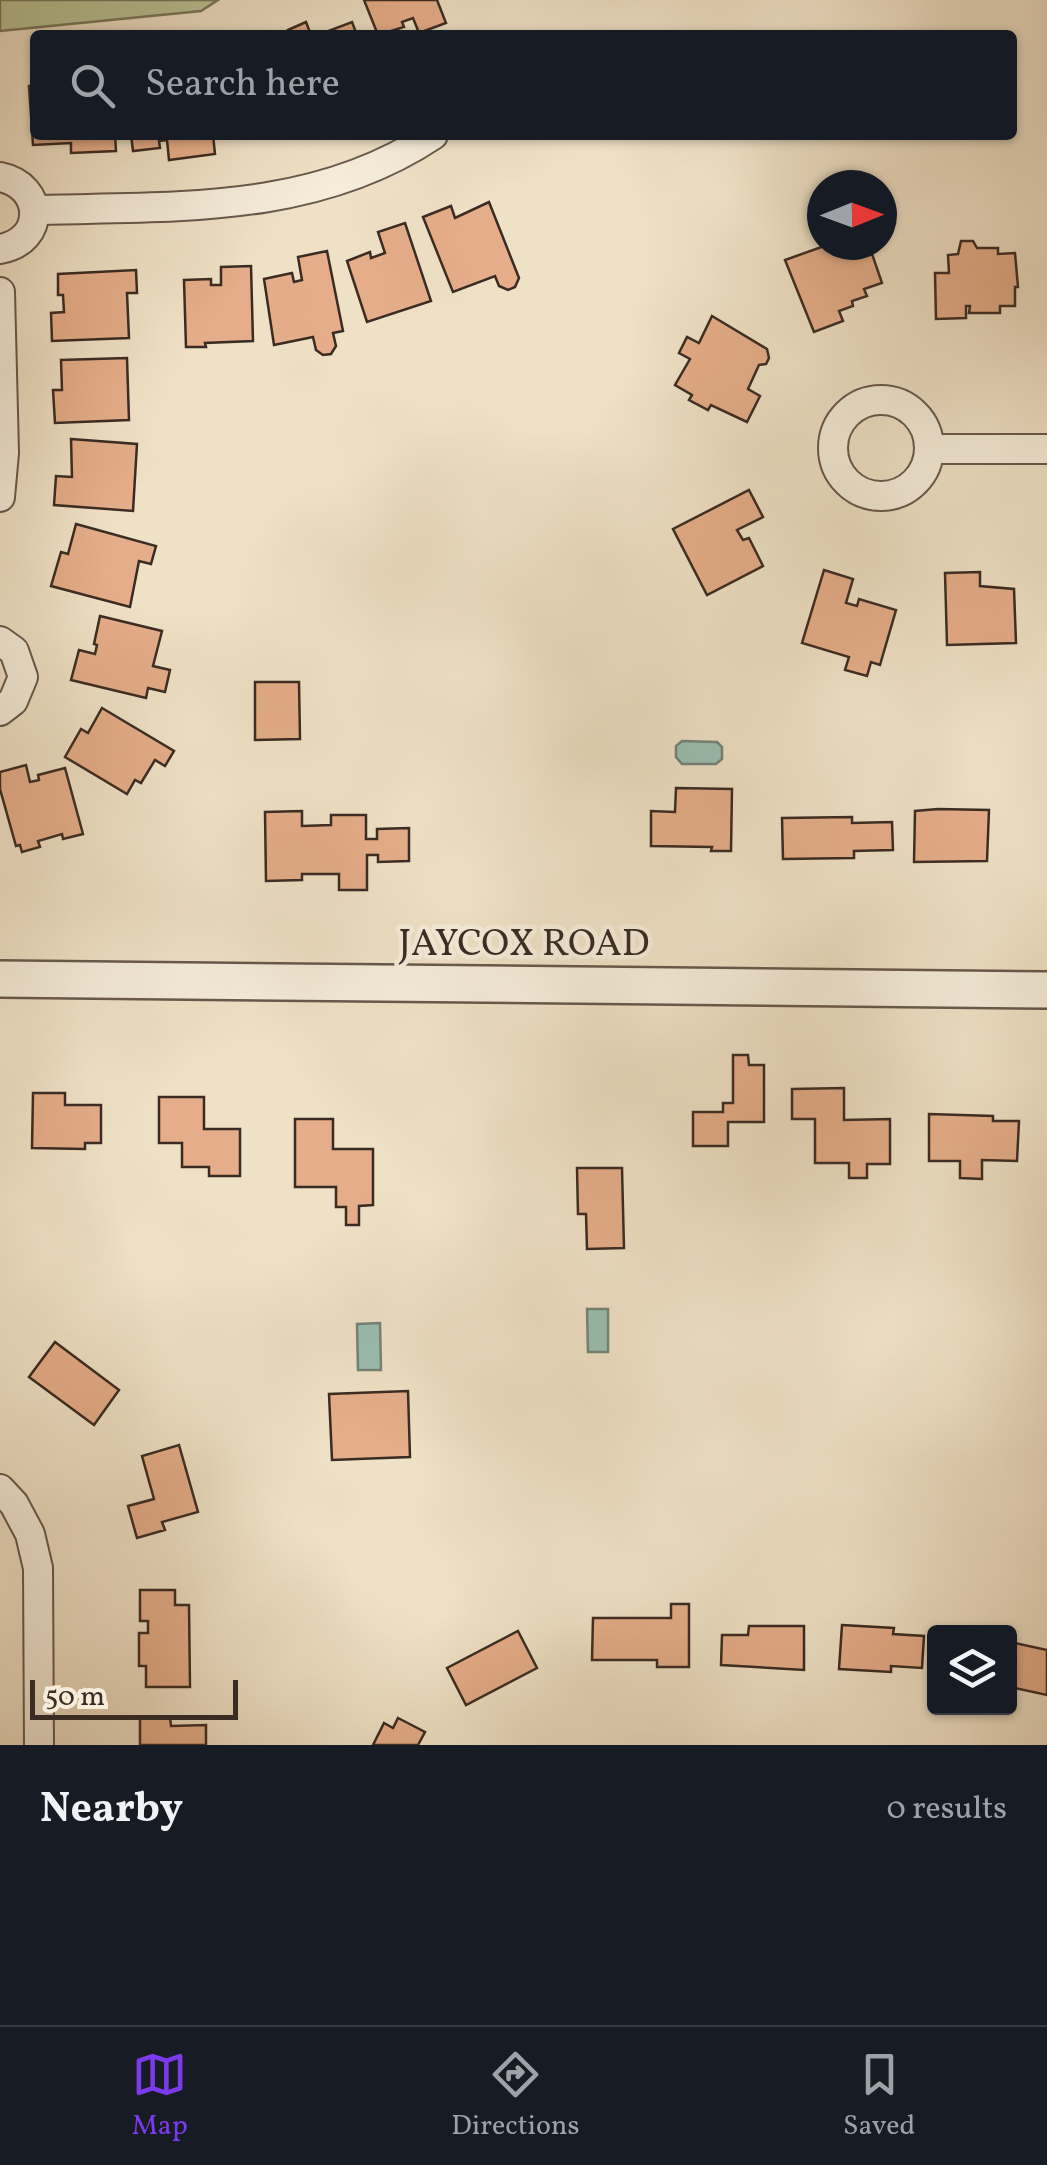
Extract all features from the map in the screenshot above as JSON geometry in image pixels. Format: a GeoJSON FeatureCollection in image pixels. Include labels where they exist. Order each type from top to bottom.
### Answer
{"type":"FeatureCollection","features":[{"type":"Feature","properties":{"kind":"street"},"geometry":{"type":"LineString","coordinates":[[34,210],[275,198],[337,182],[396,160],[426,140]]}},
{"type":"Feature","properties":{"kind":"street"},"geometry":{"type":"LineString","coordinates":[[0,177],[24,188],[34,210],[29,233],[20,242],[0,249]]}},
{"type":"Feature","properties":{"kind":"street"},"geometry":{"type":"LineString","coordinates":[[0,292],[4,454],[0,497]]}},
{"type":"Feature","properties":{"kind":"street"},"geometry":{"type":"LineString","coordinates":[[929,449],[1047,449]]}},
{"type":"Feature","properties":{"kind":"street"},"geometry":{"type":"LineString","coordinates":[[0,641],[14,651],[22,676],[20,690],[0,711]]}},
{"type":"Feature","properties":{"kind":"street","name":"JAYCOX ROAD"},"geometry":{"type":"LineString","coordinates":[[0,979],[1047,990]]}},
{"type":"Feature","properties":{"kind":"street"},"geometry":{"type":"LineString","coordinates":[[0,1489],[14,1504],[30,1534],[38,1568],[39,1745]]}},
{"type":"Feature","properties":{"kind":"green space"},"geometry":{"type":"Polygon","coordinates":[[[0,0],[218,0],[201,11],[0,31],[0,0]]]}},
{"type":"Feature","properties":{"kind":"water"},"geometry":{"type":"Polygon","coordinates":[[[682,741],[717,742],[722,747],[722,759],[716,764],[682,764],[676,757],[676,746],[682,741]]]}},
{"type":"Feature","properties":{"kind":"water"},"geometry":{"type":"Polygon","coordinates":[[[587,1309],[608,1309],[608,1352],[588,1352],[587,1309]]]}},
{"type":"Feature","properties":{"kind":"water"},"geometry":{"type":"Polygon","coordinates":[[[380,1323],[381,1370],[358,1370],[357,1324],[380,1323]]]}},
{"type":"Feature","properties":{"kind":"building"},"geometry":{"type":"Polygon","coordinates":[[[364,0],[437,0],[446,23],[418,30],[413,18],[402,22],[404,27],[376,30],[364,0]]]}},
{"type":"Feature","properties":{"kind":"building"},"geometry":{"type":"Polygon","coordinates":[[[306,22],[309,30],[288,30],[306,22]]]}},
{"type":"Feature","properties":{"kind":"building"},"geometry":{"type":"Polygon","coordinates":[[[352,22],[355,30],[331,30],[352,22]]]}},
{"type":"Feature","properties":{"kind":"building"},"geometry":{"type":"Polygon","coordinates":[[[33,140],[115,140],[116,151],[71,153],[71,143],[33,145],[33,140]]]}},
{"type":"Feature","properties":{"kind":"building"},"geometry":{"type":"Polygon","coordinates":[[[132,140],[167,140],[159,141],[160,148],[133,151],[132,140]]]}},
{"type":"Feature","properties":{"kind":"building"},"geometry":{"type":"Polygon","coordinates":[[[167,140],[214,140],[215,154],[169,160],[167,140]]]}},
{"type":"Feature","properties":{"kind":"building"},"geometry":{"type":"Polygon","coordinates":[[[489,202],[519,278],[515,287],[508,290],[499,286],[495,276],[453,292],[423,217],[451,206],[455,218],[489,202]]]}},
{"type":"Feature","properties":{"kind":"building"},"geometry":{"type":"Polygon","coordinates":[[[405,223],[431,301],[367,322],[347,261],[370,252],[371,258],[385,253],[378,232],[405,223]]]}},
{"type":"Feature","properties":{"kind":"building"},"geometry":{"type":"Polygon","coordinates":[[[961,241],[973,241],[977,248],[998,248],[998,254],[1015,253],[1015,306],[1000,306],[1000,313],[969,313],[970,306],[966,306],[966,318],[936,319],[935,273],[949,273],[948,255],[958,254],[961,241]]]}},
{"type":"Feature","properties":{"kind":"building"},"geometry":{"type":"Polygon","coordinates":[[[327,251],[343,331],[333,333],[336,346],[331,354],[323,355],[316,350],[313,337],[274,345],[264,279],[292,273],[294,282],[302,280],[298,257],[327,251]]]}},
{"type":"Feature","properties":{"kind":"building"},"geometry":{"type":"Polygon","coordinates":[[[807,252],[807,260],[874,260],[882,283],[864,289],[867,296],[839,311],[843,321],[814,332],[785,260],[807,252]]]}},
{"type":"Feature","properties":{"kind":"building"},"geometry":{"type":"Polygon","coordinates":[[[251,266],[253,341],[186,347],[184,280],[211,279],[211,285],[221,285],[221,267],[251,266]]]}},
{"type":"Feature","properties":{"kind":"building"},"geometry":{"type":"Polygon","coordinates":[[[136,270],[137,293],[127,293],[129,338],[52,341],[51,313],[64,312],[63,295],[58,295],[58,274],[136,270]]]}},
{"type":"Feature","properties":{"kind":"building"},"geometry":{"type":"Polygon","coordinates":[[[712,316],[767,349],[769,358],[766,364],[759,365],[748,389],[760,396],[747,422],[711,405],[708,410],[689,400],[692,395],[675,385],[690,359],[679,353],[687,337],[699,343],[712,316]]]}},
{"type":"Feature","properties":{"kind":"building"},"geometry":{"type":"Polygon","coordinates":[[[127,358],[129,420],[55,423],[53,390],[62,390],[61,360],[127,358]]]}},
{"type":"Feature","properties":{"kind":"building"},"geometry":{"type":"Polygon","coordinates":[[[71,439],[137,444],[133,511],[54,505],[56,476],[72,477],[71,439]]]}},
{"type":"Feature","properties":{"kind":"building"},"geometry":{"type":"Polygon","coordinates":[[[749,490],[763,517],[737,530],[743,540],[749,538],[763,566],[707,595],[673,529],[749,490]]]}},
{"type":"Feature","properties":{"kind":"building"},"geometry":{"type":"Polygon","coordinates":[[[76,524],[156,546],[151,564],[139,561],[130,607],[51,586],[61,552],[68,554],[76,524]]]}},
{"type":"Feature","properties":{"kind":"building"},"geometry":{"type":"Polygon","coordinates":[[[824,570],[853,579],[846,603],[857,606],[859,599],[896,610],[880,665],[871,662],[867,676],[845,670],[849,657],[802,643],[824,570]]]}},
{"type":"Feature","properties":{"kind":"building"},"geometry":{"type":"Polygon","coordinates":[[[980,572],[980,586],[1014,589],[1016,643],[947,645],[945,573],[980,572]]]}},
{"type":"Feature","properties":{"kind":"building"},"geometry":{"type":"Polygon","coordinates":[[[100,616],[162,631],[153,666],[170,670],[165,692],[148,688],[146,698],[71,680],[79,650],[95,654],[100,616]]]}},
{"type":"Feature","properties":{"kind":"building"},"geometry":{"type":"Polygon","coordinates":[[[255,682],[299,682],[300,739],[255,740],[255,682]]]}},
{"type":"Feature","properties":{"kind":"building"},"geometry":{"type":"Polygon","coordinates":[[[102,708],[174,751],[165,766],[155,760],[141,783],[135,780],[127,794],[65,757],[81,729],[88,733],[102,708]]]}},
{"type":"Feature","properties":{"kind":"building"},"geometry":{"type":"Polygon","coordinates":[[[26,765],[30,782],[39,780],[38,775],[65,768],[83,834],[63,839],[62,834],[38,841],[40,847],[22,852],[20,845],[16,846],[0,789],[0,772],[26,765]]]}},
{"type":"Feature","properties":{"kind":"building"},"geometry":{"type":"Polygon","coordinates":[[[676,788],[732,789],[731,851],[651,846],[651,811],[675,812],[676,788]]]}},
{"type":"Feature","properties":{"kind":"building"},"geometry":{"type":"Polygon","coordinates":[[[989,810],[987,861],[914,862],[915,811],[989,810]]]}},
{"type":"Feature","properties":{"kind":"building"},"geometry":{"type":"Polygon","coordinates":[[[302,811],[302,826],[331,825],[331,815],[366,815],[366,839],[377,839],[377,829],[409,828],[409,861],[378,862],[378,855],[367,855],[367,890],[339,890],[339,874],[302,874],[302,880],[266,881],[265,812],[302,811]]]}},
{"type":"Feature","properties":{"kind":"building"},"geometry":{"type":"Polygon","coordinates":[[[852,817],[852,823],[892,822],[893,850],[854,851],[854,858],[783,859],[782,818],[852,817]]]}},
{"type":"Feature","properties":{"kind":"building"},"geometry":{"type":"Polygon","coordinates":[[[733,1055],[748,1055],[749,1065],[764,1065],[764,1122],[728,1122],[728,1146],[693,1146],[693,1112],[723,1112],[723,1103],[733,1103],[733,1055]]]}},
{"type":"Feature","properties":{"kind":"building"},"geometry":{"type":"Polygon","coordinates":[[[844,1088],[844,1120],[890,1119],[890,1164],[867,1164],[867,1178],[849,1178],[849,1163],[815,1163],[815,1119],[792,1119],[792,1089],[844,1088]]]}},
{"type":"Feature","properties":{"kind":"building"},"geometry":{"type":"Polygon","coordinates":[[[33,1093],[65,1093],[65,1105],[101,1105],[101,1143],[85,1143],[85,1149],[32,1148],[33,1093]]]}},
{"type":"Feature","properties":{"kind":"building"},"geometry":{"type":"Polygon","coordinates":[[[159,1097],[204,1097],[204,1129],[240,1129],[240,1176],[209,1176],[209,1167],[182,1167],[182,1143],[159,1143],[159,1097]]]}},
{"type":"Feature","properties":{"kind":"building"},"geometry":{"type":"Polygon","coordinates":[[[929,1114],[1019,1121],[1017,1161],[982,1160],[982,1179],[960,1178],[960,1161],[929,1161],[929,1114]]]}},
{"type":"Feature","properties":{"kind":"building"},"geometry":{"type":"Polygon","coordinates":[[[295,1119],[333,1119],[333,1149],[373,1149],[373,1205],[359,1206],[359,1225],[346,1225],[346,1207],[336,1207],[336,1187],[295,1187],[295,1119]]]}},
{"type":"Feature","properties":{"kind":"building"},"geometry":{"type":"Polygon","coordinates":[[[577,1168],[622,1168],[624,1248],[587,1249],[586,1214],[578,1214],[577,1168]]]}},
{"type":"Feature","properties":{"kind":"building"},"geometry":{"type":"Polygon","coordinates":[[[55,1342],[119,1390],[94,1425],[29,1377],[55,1342]]]}},
{"type":"Feature","properties":{"kind":"building"},"geometry":{"type":"Polygon","coordinates":[[[408,1391],[410,1457],[332,1460],[329,1394],[408,1391]]]}},
{"type":"Feature","properties":{"kind":"building"},"geometry":{"type":"Polygon","coordinates":[[[179,1445],[198,1512],[162,1522],[165,1530],[137,1538],[128,1506],[154,1499],[142,1456],[179,1445]]]}},
{"type":"Feature","properties":{"kind":"building"},"geometry":{"type":"Polygon","coordinates":[[[140,1590],[175,1590],[175,1605],[189,1605],[190,1687],[146,1687],[146,1666],[139,1666],[139,1633],[148,1633],[148,1621],[140,1621],[140,1590]]]}},
{"type":"Feature","properties":{"kind":"building"},"geometry":{"type":"Polygon","coordinates":[[[671,1604],[689,1604],[689,1667],[657,1667],[657,1660],[592,1660],[593,1618],[671,1618],[671,1604]]]}},
{"type":"Feature","properties":{"kind":"building"},"geometry":{"type":"Polygon","coordinates":[[[842,1625],[894,1628],[893,1634],[924,1636],[922,1668],[891,1666],[891,1672],[839,1669],[842,1625]]]}},
{"type":"Feature","properties":{"kind":"building"},"geometry":{"type":"Polygon","coordinates":[[[749,1626],[804,1626],[804,1670],[721,1665],[722,1635],[748,1635],[749,1626]]]}},
{"type":"Feature","properties":{"kind":"building"},"geometry":{"type":"Polygon","coordinates":[[[518,1631],[537,1668],[466,1705],[447,1668],[518,1631]]]}},
{"type":"Feature","properties":{"kind":"building"},"geometry":{"type":"Polygon","coordinates":[[[1017,1644],[1047,1650],[1047,1695],[1017,1689],[1017,1644]]]}},
{"type":"Feature","properties":{"kind":"building"},"geometry":{"type":"Polygon","coordinates":[[[170,1717],[171,1726],[206,1725],[206,1745],[140,1745],[140,1718],[170,1717]]]}},
{"type":"Feature","properties":{"kind":"building"},"geometry":{"type":"Polygon","coordinates":[[[398,1718],[425,1732],[418,1745],[373,1745],[384,1723],[393,1728],[398,1718]]]}}]}
